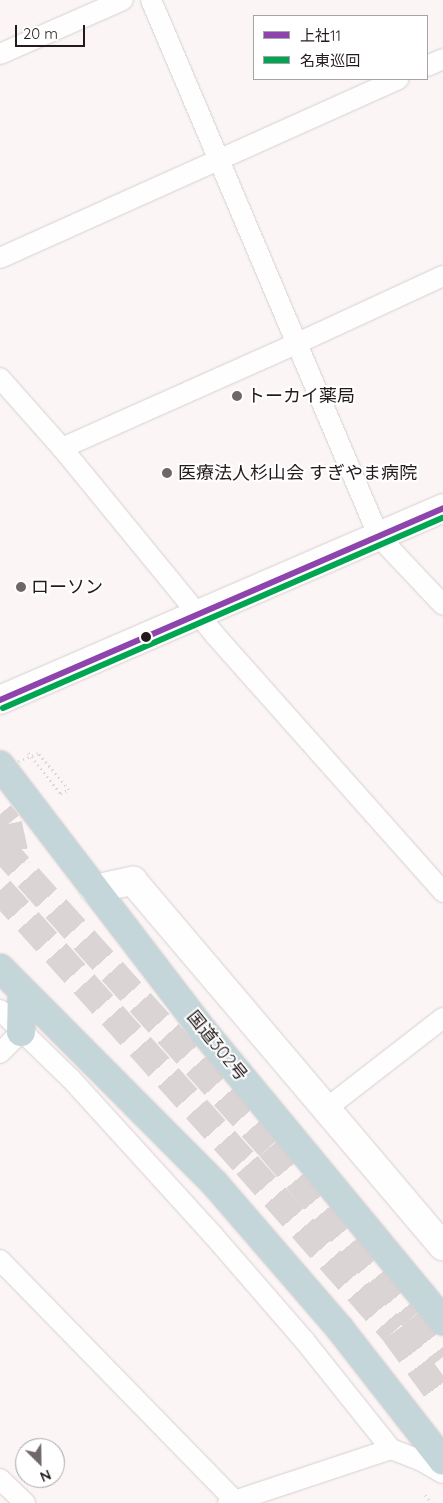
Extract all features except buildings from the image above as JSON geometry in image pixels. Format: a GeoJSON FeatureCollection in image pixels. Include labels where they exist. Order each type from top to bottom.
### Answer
{"type":"FeatureCollection","features":[{"type":"Feature","properties":{"kind":"highway","name":"国道302号"},"geometry":{"type":"LineString","coordinates":[[0,765],[205,1033],[443,1321]]}},
{"type":"Feature","properties":{"kind":"highway"},"geometry":{"type":"LineString","coordinates":[[0,968],[187,1154],[221,1191],[346,1335],[443,1461]]}},
{"type":"Feature","properties":{"kind":"highway"},"geometry":{"type":"LineString","coordinates":[[21,1032],[22,991]]}},
{"type":"Feature","properties":{"kind":"street"},"geometry":{"type":"LineString","coordinates":[[0,54],[123,0]]}},
{"type":"Feature","properties":{"kind":"street"},"geometry":{"type":"LineString","coordinates":[[151,0],[298,343],[378,537],[443,605]]}},
{"type":"Feature","properties":{"kind":"street"},"geometry":{"type":"LineString","coordinates":[[428,66],[443,59]]}},
{"type":"Feature","properties":{"kind":"street"},"geometry":{"type":"LineString","coordinates":[[0,258],[397,80]]}},
{"type":"Feature","properties":{"kind":"street"},"geometry":{"type":"LineString","coordinates":[[62,448],[443,276]]}},
{"type":"Feature","properties":{"kind":"street"},"geometry":{"type":"LineString","coordinates":[[0,378],[62,448],[215,635],[443,892]]}},
{"type":"Feature","properties":{"kind":"street"},"geometry":{"type":"LineString","coordinates":[[0,700],[443,508]]}},
{"type":"Feature","properties":{"kind":"street"},"geometry":{"type":"LineString","coordinates":[[94,889],[133,881],[443,1246]]}},
{"type":"Feature","properties":{"kind":"street"},"geometry":{"type":"LineString","coordinates":[[0,1010],[72,1079],[213,1235],[304,1340],[391,1449],[422,1461],[443,1473]]}},
{"type":"Feature","properties":{"kind":"street"},"geometry":{"type":"LineString","coordinates":[[327,1108],[443,1018]]}},
{"type":"Feature","properties":{"kind":"street"},"geometry":{"type":"LineString","coordinates":[[0,1053],[21,1032]]}},
{"type":"Feature","properties":{"kind":"street"},"geometry":{"type":"LineString","coordinates":[[0,1260],[233,1502],[391,1449]]}},
{"type":"Feature","properties":{"kind":"street"},"geometry":{"type":"LineString","coordinates":[[0,1479],[25,1503]]}},
{"type":"Feature","properties":{"kind":"path"},"geometry":{"type":"LineString","coordinates":[[0,769],[38,753],[69,789],[62,794],[28,753]]}},
{"type":"Feature","properties":{"kind":"path"},"geometry":{"type":"LineString","coordinates":[[425,1495],[431,1503]]}},
{"type":"Feature","properties":{"kind":"tunnel"},"geometry":{"type":"LineString","coordinates":[[0,814],[8,824],[17,865]]}},
{"type":"Feature","properties":{"kind":"tunnel"},"geometry":{"type":"LineString","coordinates":[[0,846],[270,1147],[413,1317],[443,1357]]}},
{"type":"Feature","properties":{"kind":"tunnel"},"geometry":{"type":"LineString","coordinates":[[0,890],[394,1332],[443,1399]]}},
{"type":"Feature","properties":{"kind":"transit line","name":"上社11"},"geometry":{"type":"LineString","coordinates":[[0,700],[443,508]]}},
{"type":"Feature","properties":{"kind":"transit line","name":"名東巡回"},"geometry":{"type":"LineString","coordinates":[[3,708],[443,518]]}},
{"type":"Feature","properties":{"kind":"place","name":"トーカイ薬局"},"geometry":{"type":"Point","coordinates":[237,396]}},
{"type":"Feature","properties":{"kind":"place","name":"医療法人杉山会 すぎやま病院"},"geometry":{"type":"Point","coordinates":[167,473]}},
{"type":"Feature","properties":{"kind":"place","name":"ローソン"},"geometry":{"type":"Point","coordinates":[21,587]}}]}
